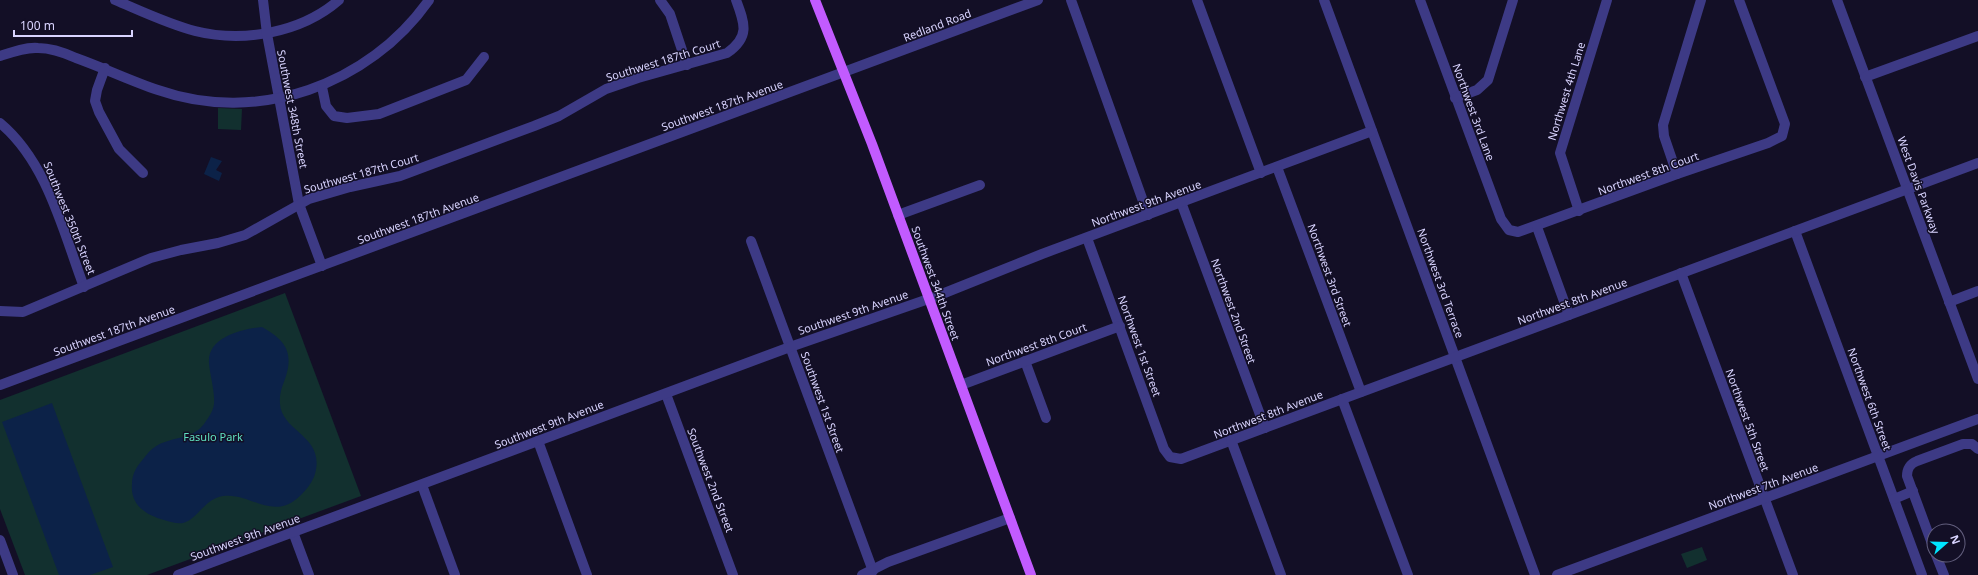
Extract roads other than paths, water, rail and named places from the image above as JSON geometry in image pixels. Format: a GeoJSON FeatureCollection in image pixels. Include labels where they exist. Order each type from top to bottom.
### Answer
{"type":"FeatureCollection","features":[{"type":"Feature","properties":{"kind":"main road","name":"Southwest 344th Street"},"geometry":{"type":"LineString","coordinates":[[815,0],[898,215],[1031,575]]}},
{"type":"Feature","properties":{"kind":"street"},"geometry":{"type":"LineString","coordinates":[[115,0],[195,31],[226,36],[267,34],[295,25],[318,14],[339,0]]}},
{"type":"Feature","properties":{"kind":"street","name":"Southwest 348th Street"},"geometry":{"type":"LineString","coordinates":[[263,0],[267,34],[299,204],[322,266]]}},
{"type":"Feature","properties":{"kind":"street"},"geometry":{"type":"LineString","coordinates":[[0,56],[13,51],[38,48],[60,52],[159,90],[202,101],[238,103],[280,98],[322,86],[345,76],[383,51],[401,35],[429,0]]}},
{"type":"Feature","properties":{"kind":"street"},"geometry":{"type":"LineString","coordinates":[[660,0],[670,14],[687,66]]}},
{"type":"Feature","properties":{"kind":"street","name":"Southwest 187th Court"},"geometry":{"type":"LineString","coordinates":[[0,312],[23,312],[151,258],[181,250],[218,243],[245,235],[299,204],[319,195],[400,176],[559,116],[606,89],[638,78],[687,66],[727,53],[738,45],[744,34],[742,16],[736,0]]}},
{"type":"Feature","properties":{"kind":"street","name":"Redland Road"},"geometry":{"type":"LineString","coordinates":[[844,72],[1038,0]]}},
{"type":"Feature","properties":{"kind":"street"},"geometry":{"type":"LineString","coordinates":[[1071,0],[1148,215]]}},
{"type":"Feature","properties":{"kind":"street"},"geometry":{"type":"LineString","coordinates":[[1197,0],[1261,173]]}},
{"type":"Feature","properties":{"kind":"street","name":"Northwest 3rd Terrace"},"geometry":{"type":"LineString","coordinates":[[1324,0],[1535,575]]}},
{"type":"Feature","properties":{"kind":"street","name":"Northwest 3rd Lane"},"geometry":{"type":"LineString","coordinates":[[1420,0],[1501,219],[1509,230]]}},
{"type":"Feature","properties":{"kind":"street"},"geometry":{"type":"LineString","coordinates":[[1455,98],[1477,90],[1488,80],[1513,0]]}},
{"type":"Feature","properties":{"kind":"street","name":"Northwest 4th Lane"},"geometry":{"type":"LineString","coordinates":[[1580,211],[1560,153],[1607,0]]}},
{"type":"Feature","properties":{"kind":"street"},"geometry":{"type":"LineString","coordinates":[[1677,174],[1664,136],[1663,126],[1701,0]]}},
{"type":"Feature","properties":{"kind":"street","name":"Northwest 8th Court"},"geometry":{"type":"LineString","coordinates":[[1509,230],[1518,232],[1537,227],[1677,174],[1768,143],[1782,136],[1784,124],[1739,0]]}},
{"type":"Feature","properties":{"kind":"street","name":"West Davis Parkway"},"geometry":{"type":"LineString","coordinates":[[1837,0],[1978,379]]}},
{"type":"Feature","properties":{"kind":"street"},"geometry":{"type":"LineString","coordinates":[[1865,77],[1978,36]]}},
{"type":"Feature","properties":{"kind":"street"},"geometry":{"type":"LineString","coordinates":[[322,86],[326,106],[334,116],[347,118],[379,114],[466,80],[484,57]]}},
{"type":"Feature","properties":{"kind":"street"},"geometry":{"type":"LineString","coordinates":[[105,68],[97,90],[95,101],[99,112],[119,149],[143,173]]}},
{"type":"Feature","properties":{"kind":"street","name":"Southwest 187th Avenue"},"geometry":{"type":"LineString","coordinates":[[0,385],[844,72]]}},
{"type":"Feature","properties":{"kind":"street","name":"Southwest 350th Street"},"geometry":{"type":"LineString","coordinates":[[0,123],[20,141],[33,160],[47,189],[84,287]]}},
{"type":"Feature","properties":{"kind":"street","name":"Northwest 9th Avenue"},"geometry":{"type":"LineString","coordinates":[[929,298],[1372,131]]}},
{"type":"Feature","properties":{"kind":"street","name":"Northwest 8th Avenue"},"geometry":{"type":"LineString","coordinates":[[1174,459],[1184,458],[1978,163]]}},
{"type":"Feature","properties":{"kind":"street","name":"Northwest 3rd Street"},"geometry":{"type":"LineString","coordinates":[[1277,167],[1360,392]]}},
{"type":"Feature","properties":{"kind":"street"},"geometry":{"type":"LineString","coordinates":[[898,215],[980,185]]}},
{"type":"Feature","properties":{"kind":"street","name":"Northwest 2nd Street"},"geometry":{"type":"LineString","coordinates":[[1181,202],[1265,428]]}},
{"type":"Feature","properties":{"kind":"street"},"geometry":{"type":"LineString","coordinates":[[1537,227],[1569,315]]}},
{"type":"Feature","properties":{"kind":"street","name":"Northwest 6th Street"},"geometry":{"type":"LineString","coordinates":[[1795,231],[1922,575]]}},
{"type":"Feature","properties":{"kind":"street","name":"Northwest 1st Street"},"geometry":{"type":"LineString","coordinates":[[1087,238],[1164,449],[1167,454],[1174,459]]}},
{"type":"Feature","properties":{"kind":"street","name":"Southwest 1st Street"},"geometry":{"type":"LineString","coordinates":[[751,241],[873,571]]}},
{"type":"Feature","properties":{"kind":"street","name":"Northwest 5th Street"},"geometry":{"type":"LineString","coordinates":[[1681,273],[1793,575]]}},
{"type":"Feature","properties":{"kind":"street"},"geometry":{"type":"LineString","coordinates":[[1949,302],[1978,291]]}},
{"type":"Feature","properties":{"kind":"street","name":"Southwest 9th Avenue"},"geometry":{"type":"LineString","coordinates":[[178,575],[790,347],[929,298]]}},
{"type":"Feature","properties":{"kind":"street","name":"Northwest 8th Court"},"geometry":{"type":"LineString","coordinates":[[961,385],[1120,326]]}},
{"type":"Feature","properties":{"kind":"street"},"geometry":{"type":"LineString","coordinates":[[1025,361],[1046,418]]}},
{"type":"Feature","properties":{"kind":"street","name":"Southwest 2nd Street"},"geometry":{"type":"LineString","coordinates":[[666,394],[734,575]]}},
{"type":"Feature","properties":{"kind":"street"},"geometry":{"type":"LineString","coordinates":[[1342,399],[1408,575]]}},
{"type":"Feature","properties":{"kind":"street","name":"Northwest 7th Avenue"},"geometry":{"type":"LineString","coordinates":[[1557,575],[1978,420]]}},
{"type":"Feature","properties":{"kind":"street"},"geometry":{"type":"LineString","coordinates":[[1231,440],[1281,575]]}},
{"type":"Feature","properties":{"kind":"street"},"geometry":{"type":"LineString","coordinates":[[538,441],[587,575]]}},
{"type":"Feature","properties":{"kind":"street"},"geometry":{"type":"LineString","coordinates":[[1926,527],[1907,476],[1911,464],[1964,444],[1972,444],[1978,449]]}},
{"type":"Feature","properties":{"kind":"street"},"geometry":{"type":"LineString","coordinates":[[422,485],[455,575]]}},
{"type":"Feature","properties":{"kind":"street"},"geometry":{"type":"LineString","coordinates":[[1894,499],[1913,491]]}},
{"type":"Feature","properties":{"kind":"street"},"geometry":{"type":"LineString","coordinates":[[862,575],[873,571],[888,562],[1010,518]]}},
{"type":"Feature","properties":{"kind":"street"},"geometry":{"type":"LineString","coordinates":[[293,532],[309,575]]}},
{"type":"Feature","properties":{"kind":"street"},"geometry":{"type":"LineString","coordinates":[[0,540],[13,575]]}},
{"type":"Feature","properties":{"kind":"street"},"geometry":{"type":"LineString","coordinates":[[1939,563],[1944,575]]}},
{"type":"Feature","properties":{"kind":"water"},"geometry":{"type":"Polygon","coordinates":[[[211,157],[222,161],[216,170],[222,173],[219,181],[204,174],[211,157]]]}},
{"type":"Feature","properties":{"kind":"water"},"geometry":{"type":"Polygon","coordinates":[[[262,327],[281,341],[285,346],[289,359],[280,400],[283,414],[288,422],[310,444],[315,452],[317,463],[314,477],[307,489],[291,503],[271,507],[243,498],[223,496],[211,501],[193,518],[183,523],[176,523],[157,518],[145,512],[136,503],[132,491],[134,473],[137,468],[148,453],[155,447],[164,442],[194,432],[204,424],[209,417],[213,410],[214,404],[214,394],[209,363],[210,354],[214,347],[227,336],[236,332],[262,327]]]}},
{"type":"Feature","properties":{"kind":"water"},"geometry":{"type":"Polygon","coordinates":[[[52,403],[113,567],[90,575],[59,575],[2,422],[52,403]]]}},
{"type":"Feature","properties":{"kind":"park label","name":"Fasulo Park"},"geometry":{"type":"Point","coordinates":[213,436]}}]}
